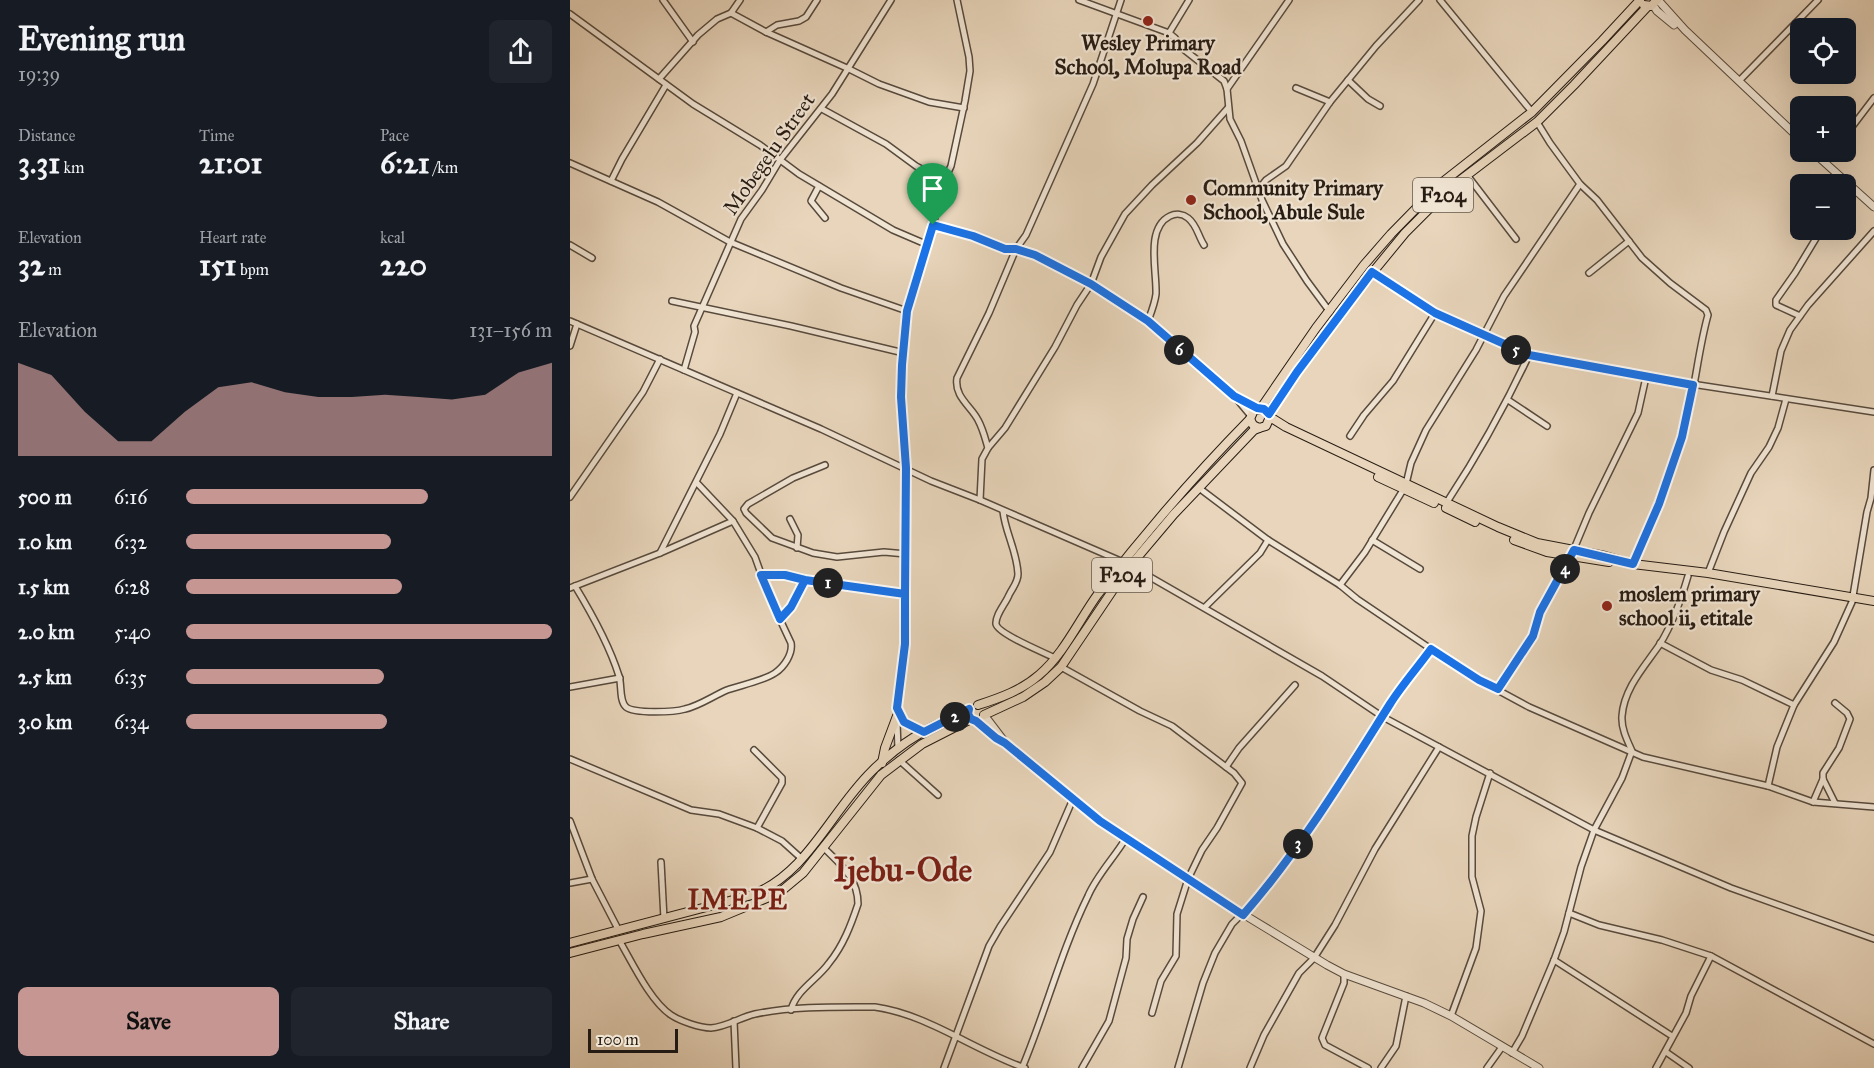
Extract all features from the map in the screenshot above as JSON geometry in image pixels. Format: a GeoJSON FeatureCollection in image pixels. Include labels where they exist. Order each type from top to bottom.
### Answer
{"type":"FeatureCollection","features":[{"type":"Feature","properties":{"kind":"main road","name":"F204"},"geometry":{"type":"LineString","coordinates":[[570,953],[721,917],[762,902],[788,887],[824,848],[870,786],[899,760],[922,744],[1023,697],[1045,682],[1060,666],[1159,517],[1259,408],[1364,265],[1423,200],[1462,166],[1532,112],[1640,0],[1643,4],[1654,3]]}},
{"type":"Feature","properties":{"kind":"main road","name":"F204"},"geometry":{"type":"LineString","coordinates":[[570,943],[760,891],[777,882],[802,859],[863,780],[898,749],[973,705],[996,699],[1021,688],[1041,674],[1055,658],[1096,597],[1254,430],[1266,421],[1297,372],[1372,272],[1421,215],[1467,175],[1537,122],[1654,3]]}},
{"type":"Feature","properties":{"kind":"main road"},"geometry":{"type":"LineString","coordinates":[[1259,408],[1266,421],[1321,445],[1536,549],[1708,573],[1874,606]]}},
{"type":"Feature","properties":{"kind":"main road"},"geometry":{"type":"LineString","coordinates":[[1250,417],[1253,425],[1266,421]]}},
{"type":"Feature","properties":{"kind":"main road"},"geometry":{"type":"LineString","coordinates":[[1405,487],[1447,502],[1526,539],[1572,553],[1688,576],[1853,600],[1874,601]]}},
{"type":"Feature","properties":{"kind":"main road"},"geometry":{"type":"LineString","coordinates":[[969,709],[968,714],[978,718],[983,707],[978,705]]}},
{"type":"Feature","properties":{"kind":"main road"},"geometry":{"type":"LineString","coordinates":[[897,712],[904,722],[924,732]]}},
{"type":"Feature","properties":{"kind":"main road"},"geometry":{"type":"LineString","coordinates":[[882,763],[897,712]]}},
{"type":"Feature","properties":{"kind":"street"},"geometry":{"type":"LineString","coordinates":[[663,0],[693,42]]}},
{"type":"Feature","properties":{"kind":"street"},"geometry":{"type":"LineString","coordinates":[[659,79],[717,19],[731,13],[740,0]]}},
{"type":"Feature","properties":{"kind":"street"},"geometry":{"type":"LineString","coordinates":[[766,32],[777,25],[799,21],[806,17],[817,0]]}},
{"type":"Feature","properties":{"kind":"street","name":"Mobegelu Street"},"geometry":{"type":"LineString","coordinates":[[684,370],[695,332],[694,326],[741,219],[780,160],[822,109],[891,0]]}},
{"type":"Feature","properties":{"kind":"street"},"geometry":{"type":"LineString","coordinates":[[898,749],[897,712],[905,644],[906,468],[901,397],[903,353],[907,311],[928,245],[944,180],[951,166],[970,71],[957,0]]}},
{"type":"Feature","properties":{"kind":"street"},"geometry":{"type":"LineString","coordinates":[[1079,0],[1169,33],[1182,48],[1224,81],[1230,119],[1241,141],[1258,190],[1283,244],[1330,312]]}},
{"type":"Feature","properties":{"kind":"street"},"geometry":{"type":"LineString","coordinates":[[988,448],[978,418],[961,398],[956,385],[960,371],[989,313],[1016,249],[1026,235],[1083,107],[1102,59],[1120,0]]}},
{"type":"Feature","properties":{"kind":"street"},"geometry":{"type":"LineString","coordinates":[[1169,33],[1189,0]]}},
{"type":"Feature","properties":{"kind":"street"},"geometry":{"type":"LineString","coordinates":[[1227,89],[1289,0]]}},
{"type":"Feature","properties":{"kind":"street"},"geometry":{"type":"LineString","coordinates":[[1258,190],[1266,180],[1286,166],[1330,102],[1419,0]]}},
{"type":"Feature","properties":{"kind":"street"},"geometry":{"type":"LineString","coordinates":[[1440,0],[1532,112]]}},
{"type":"Feature","properties":{"kind":"street"},"geometry":{"type":"LineString","coordinates":[[1739,81],[1818,0]]}},
{"type":"Feature","properties":{"kind":"street"},"geometry":{"type":"LineString","coordinates":[[1654,3],[1657,11],[1684,30],[1790,129]]}},
{"type":"Feature","properties":{"kind":"street"},"geometry":{"type":"LineString","coordinates":[[731,13],[766,32],[902,93],[929,102],[964,108]]}},
{"type":"Feature","properties":{"kind":"street"},"geometry":{"type":"LineString","coordinates":[[570,14],[666,85],[819,186],[893,230],[928,245]]}},
{"type":"Feature","properties":{"kind":"street"},"geometry":{"type":"LineString","coordinates":[[1348,80],[1368,99],[1380,106]]}},
{"type":"Feature","properties":{"kind":"street"},"geometry":{"type":"LineString","coordinates":[[611,182],[666,85]]}},
{"type":"Feature","properties":{"kind":"street"},"geometry":{"type":"LineString","coordinates":[[1296,88],[1330,102]]}},
{"type":"Feature","properties":{"kind":"street"},"geometry":{"type":"LineString","coordinates":[[1856,123],[1874,98]]}},
{"type":"Feature","properties":{"kind":"street"},"geometry":{"type":"LineString","coordinates":[[980,500],[982,459],[1020,404],[1091,284],[1101,257],[1125,214],[1197,143],[1228,108]]}},
{"type":"Feature","properties":{"kind":"street"},"geometry":{"type":"LineString","coordinates":[[822,109],[885,144],[916,166],[944,180]]}},
{"type":"Feature","properties":{"kind":"street"},"geometry":{"type":"LineString","coordinates":[[1537,122],[1580,184],[1597,200],[1629,241],[1655,270],[1706,310],[1708,315],[1682,437],[1659,504],[1633,564]]}},
{"type":"Feature","properties":{"kind":"street"},"geometry":{"type":"LineString","coordinates":[[1824,162],[1874,207]]}},
{"type":"Feature","properties":{"kind":"street"},"geometry":{"type":"LineString","coordinates":[[570,172],[572,164],[658,202],[730,242],[841,288],[907,311]]}},
{"type":"Feature","properties":{"kind":"street"},"geometry":{"type":"LineString","coordinates":[[1467,175],[1516,239]]}},
{"type":"Feature","properties":{"kind":"street"},"geometry":{"type":"LineString","coordinates":[[1340,585],[1405,487],[1416,450],[1504,296],[1580,184]]}},
{"type":"Feature","properties":{"kind":"street"},"geometry":{"type":"LineString","coordinates":[[819,186],[811,201],[825,218]]}},
{"type":"Feature","properties":{"kind":"street"},"geometry":{"type":"LineString","coordinates":[[1148,321],[1156,298],[1155,236],[1159,225],[1166,218],[1176,214],[1187,216],[1197,228],[1204,246]]}},
{"type":"Feature","properties":{"kind":"street"},"geometry":{"type":"LineString","coordinates":[[933,225],[973,236],[1005,249],[1016,249],[1035,255],[1091,284],[1148,321],[1234,396],[1250,417]]}},
{"type":"Feature","properties":{"kind":"street"},"geometry":{"type":"LineString","coordinates":[[1772,396],[1786,338],[1800,315],[1874,231]]}},
{"type":"Feature","properties":{"kind":"street"},"geometry":{"type":"LineString","coordinates":[[1800,315],[1776,305],[1776,300],[1815,240]]}},
{"type":"Feature","properties":{"kind":"street"},"geometry":{"type":"LineString","coordinates":[[1590,273],[1629,241]]}},
{"type":"Feature","properties":{"kind":"street"},"geometry":{"type":"LineString","coordinates":[[570,245],[592,258]]}},
{"type":"Feature","properties":{"kind":"street"},"geometry":{"type":"LineString","coordinates":[[1372,272],[1435,313],[1529,355],[1693,385],[1874,412]]}},
{"type":"Feature","properties":{"kind":"street"},"geometry":{"type":"LineString","coordinates":[[672,301],[903,353]]}},
{"type":"Feature","properties":{"kind":"street"},"geometry":{"type":"LineString","coordinates":[[1350,436],[1364,415],[1393,381],[1435,313]]}},
{"type":"Feature","properties":{"kind":"street"},"geometry":{"type":"LineString","coordinates":[[570,321],[821,429],[931,481],[1127,564],[1322,676],[1383,717],[1594,830],[1731,888],[1874,939]]}},
{"type":"Feature","properties":{"kind":"street"},"geometry":{"type":"LineString","coordinates":[[570,346],[577,324]]}},
{"type":"Feature","properties":{"kind":"street"},"geometry":{"type":"LineString","coordinates":[[1447,502],[1508,400],[1529,355]]}},
{"type":"Feature","properties":{"kind":"street"},"geometry":{"type":"LineString","coordinates":[[570,497],[643,392],[660,359]]}},
{"type":"Feature","properties":{"kind":"street"},"geometry":{"type":"LineString","coordinates":[[1498,689],[1533,636],[1540,612],[1572,553],[1638,413],[1646,377]]}},
{"type":"Feature","properties":{"kind":"street"},"geometry":{"type":"LineString","coordinates":[[660,553],[697,483],[737,393]]}},
{"type":"Feature","properties":{"kind":"street"},"geometry":{"type":"LineString","coordinates":[[1234,396],[1259,408]]}},
{"type":"Feature","properties":{"kind":"street"},"geometry":{"type":"LineString","coordinates":[[1708,573],[1751,473],[1769,447],[1778,428],[1786,399]]}},
{"type":"Feature","properties":{"kind":"street"},"geometry":{"type":"LineString","coordinates":[[1508,400],[1547,426]]}},
{"type":"Feature","properties":{"kind":"street"},"geometry":{"type":"LineString","coordinates":[[825,465],[777,486],[748,504],[744,509],[772,538],[813,554],[837,556],[884,552],[906,554]]}},
{"type":"Feature","properties":{"kind":"street"},"geometry":{"type":"LineString","coordinates":[[1768,786],[1777,747],[1794,705],[1834,642],[1853,600],[1874,470]]}},
{"type":"Feature","properties":{"kind":"street"},"geometry":{"type":"LineString","coordinates":[[697,483],[733,521],[754,557],[792,643],[792,650],[775,673],[685,709],[644,712],[626,708],[620,678],[598,624],[573,587],[733,521]]}},
{"type":"Feature","properties":{"kind":"street"},"geometry":{"type":"LineString","coordinates":[[1199,488],[1268,540],[1340,585],[1431,649],[1479,680],[1529,707],[1643,757],[1768,786],[1813,802],[1874,807]]}},
{"type":"Feature","properties":{"kind":"street"},"geometry":{"type":"LineString","coordinates":[[1003,511],[1018,576],[998,614],[996,623],[999,629],[1015,639],[1055,658]]}},
{"type":"Feature","properties":{"kind":"street"},"geometry":{"type":"LineString","coordinates":[[790,519],[798,535],[797,548]]}},
{"type":"Feature","properties":{"kind":"street"},"geometry":{"type":"LineString","coordinates":[[1204,607],[1253,560],[1268,540]]}},
{"type":"Feature","properties":{"kind":"street"},"geometry":{"type":"LineString","coordinates":[[1372,540],[1420,569]]}},
{"type":"Feature","properties":{"kind":"street"},"geometry":{"type":"LineString","coordinates":[[761,575],[785,575],[805,580],[905,594]]}},
{"type":"Feature","properties":{"kind":"street"},"geometry":{"type":"LineString","coordinates":[[1512,1053],[1522,1036],[1554,960],[1594,830],[1622,778],[1632,751],[1622,726],[1624,704],[1636,678],[1660,643],[1681,602],[1688,576]]}},
{"type":"Feature","properties":{"kind":"street"},"geometry":{"type":"LineString","coordinates":[[780,619],[791,607],[805,580]]}},
{"type":"Feature","properties":{"kind":"street"},"geometry":{"type":"LineString","coordinates":[[1660,643],[1711,670],[1742,680],[1794,705]]}},
{"type":"Feature","properties":{"kind":"street"},"geometry":{"type":"LineString","coordinates":[[1178,1068],[1203,983],[1215,953],[1232,924],[1261,895],[1302,840],[1390,703],[1431,649]]}},
{"type":"Feature","properties":{"kind":"street"},"geometry":{"type":"LineString","coordinates":[[1060,666],[1140,711],[1172,726],[1234,773],[1242,783],[1202,850],[1188,879],[1177,914],[1176,956],[1161,981],[1152,1013]]}},
{"type":"Feature","properties":{"kind":"street"},"geometry":{"type":"LineString","coordinates":[[570,687],[620,678]]}},
{"type":"Feature","properties":{"kind":"street"},"geometry":{"type":"LineString","coordinates":[[1226,767],[1245,741],[1295,685]]}},
{"type":"Feature","properties":{"kind":"street"},"geometry":{"type":"LineString","coordinates":[[1835,703],[1847,713],[1850,719],[1839,748],[1823,773],[1835,803]]}},
{"type":"Feature","properties":{"kind":"street"},"geometry":{"type":"LineString","coordinates":[[978,718],[989,733],[1005,743],[1073,799],[1126,838],[1243,915],[1344,974],[1406,996],[1451,1016],[1539,1068]]}},
{"type":"Feature","properties":{"kind":"street"},"geometry":{"type":"LineString","coordinates":[[1250,1068],[1264,1035],[1299,973],[1314,958],[1335,926],[1380,841],[1440,747]]}},
{"type":"Feature","properties":{"kind":"street"},"geometry":{"type":"LineString","coordinates":[[754,750],[782,778],[782,783],[757,828]]}},
{"type":"Feature","properties":{"kind":"street"},"geometry":{"type":"LineString","coordinates":[[570,759],[691,810],[718,814],[757,828],[782,841],[802,859]]}},
{"type":"Feature","properties":{"kind":"street"},"geometry":{"type":"LineString","coordinates":[[899,760],[938,795]]}},
{"type":"Feature","properties":{"kind":"street"},"geometry":{"type":"LineString","coordinates":[[1451,1016],[1476,948],[1481,911],[1472,877],[1472,836],[1490,773]]}},
{"type":"Feature","properties":{"kind":"street"},"geometry":{"type":"LineString","coordinates":[[1813,802],[1824,779]]}},
{"type":"Feature","properties":{"kind":"street"},"geometry":{"type":"LineString","coordinates":[[944,1068],[989,946],[1050,852],[1073,799]]}},
{"type":"Feature","properties":{"kind":"street"},"geometry":{"type":"LineString","coordinates":[[570,821],[592,879],[618,929]]}},
{"type":"Feature","properties":{"kind":"street"},"geometry":{"type":"LineString","coordinates":[[619,940],[643,982],[671,1015],[690,1023],[711,1028],[755,1014],[791,1010],[860,1007],[888,1009],[1023,1068],[1049,991],[1080,913],[1088,896],[1126,838]]}},
{"type":"Feature","properties":{"kind":"street"},"geometry":{"type":"LineString","coordinates":[[791,1010],[797,996],[819,975],[838,951],[858,904],[852,877],[824,848]]}},
{"type":"Feature","properties":{"kind":"street"},"geometry":{"type":"LineString","coordinates":[[661,862],[664,919]]}},
{"type":"Feature","properties":{"kind":"street"},"geometry":{"type":"LineString","coordinates":[[570,883],[592,879]]}},
{"type":"Feature","properties":{"kind":"street"},"geometry":{"type":"LineString","coordinates":[[1082,1068],[1108,1021],[1126,958],[1127,939],[1143,897]]}},
{"type":"Feature","properties":{"kind":"street"},"geometry":{"type":"LineString","coordinates":[[1569,913],[1599,925],[1671,943],[1710,956],[1874,1044]]}},
{"type":"Feature","properties":{"kind":"street"},"geometry":{"type":"LineString","coordinates":[[1656,1068],[1686,1013],[1691,996],[1710,956]]}},
{"type":"Feature","properties":{"kind":"street"},"geometry":{"type":"LineString","coordinates":[[1554,960],[1672,1036]]}},
{"type":"Feature","properties":{"kind":"street"},"geometry":{"type":"LineString","coordinates":[[1344,974],[1344,983],[1322,1038],[1325,1045],[1368,1068]]}},
{"type":"Feature","properties":{"kind":"street"},"geometry":{"type":"LineString","coordinates":[[1381,1068],[1396,1046],[1406,996]]}},
{"type":"Feature","properties":{"kind":"street"},"geometry":{"type":"LineString","coordinates":[[734,1021],[736,1068]]}},
{"type":"Feature","properties":{"kind":"street"},"geometry":{"type":"LineString","coordinates":[[1487,1068],[1502,1047]]}},
{"type":"Feature","properties":{"kind":"street"},"geometry":{"type":"LineString","coordinates":[[1666,1052],[1689,1068]]}},
{"type":"Feature","properties":{"kind":"place","name":"Wesley Primary School, Molupa Road"},"geometry":{"type":"Point","coordinates":[1148,21]}},
{"type":"Feature","properties":{"kind":"place","name":"Community Primary School, Abule Sule"},"geometry":{"type":"Point","coordinates":[1191,200]}},
{"type":"Feature","properties":{"kind":"place","name":"moslem primary school ii, etitale"},"geometry":{"type":"Point","coordinates":[1607,606]}},
{"type":"Feature","properties":{"kind":"district","name":"Ijebu-Ode"},"geometry":{"type":"Point","coordinates":[903,870]}},
{"type":"Feature","properties":{"kind":"district","name":"IMEPE"},"geometry":{"type":"Point","coordinates":[738,899]}},
{"type":"Feature","properties":{"kind":"route"},"geometry":{"type":"LineString","coordinates":[[933,225],[907,311],[902,365],[902,426],[906,468],[905,594],[805,580],[791,607],[780,619],[769,596],[761,575],[785,575],[805,580],[842,584],[905,594],[905,644],[897,708],[904,722],[924,732],[969,709],[968,714],[971,719],[1005,743],[1100,821],[1243,915],[1302,840],[1390,703],[1431,649],[1479,680],[1498,689],[1533,636],[1540,612],[1574,550],[1633,564],[1659,504],[1689,411],[1693,385],[1529,355],[1435,313],[1372,272],[1297,372],[1269,414],[1264,409],[1257,408],[1234,396],[1148,321],[1091,284],[1035,255],[1016,249],[1005,249],[973,236],[933,225]]}}]}
